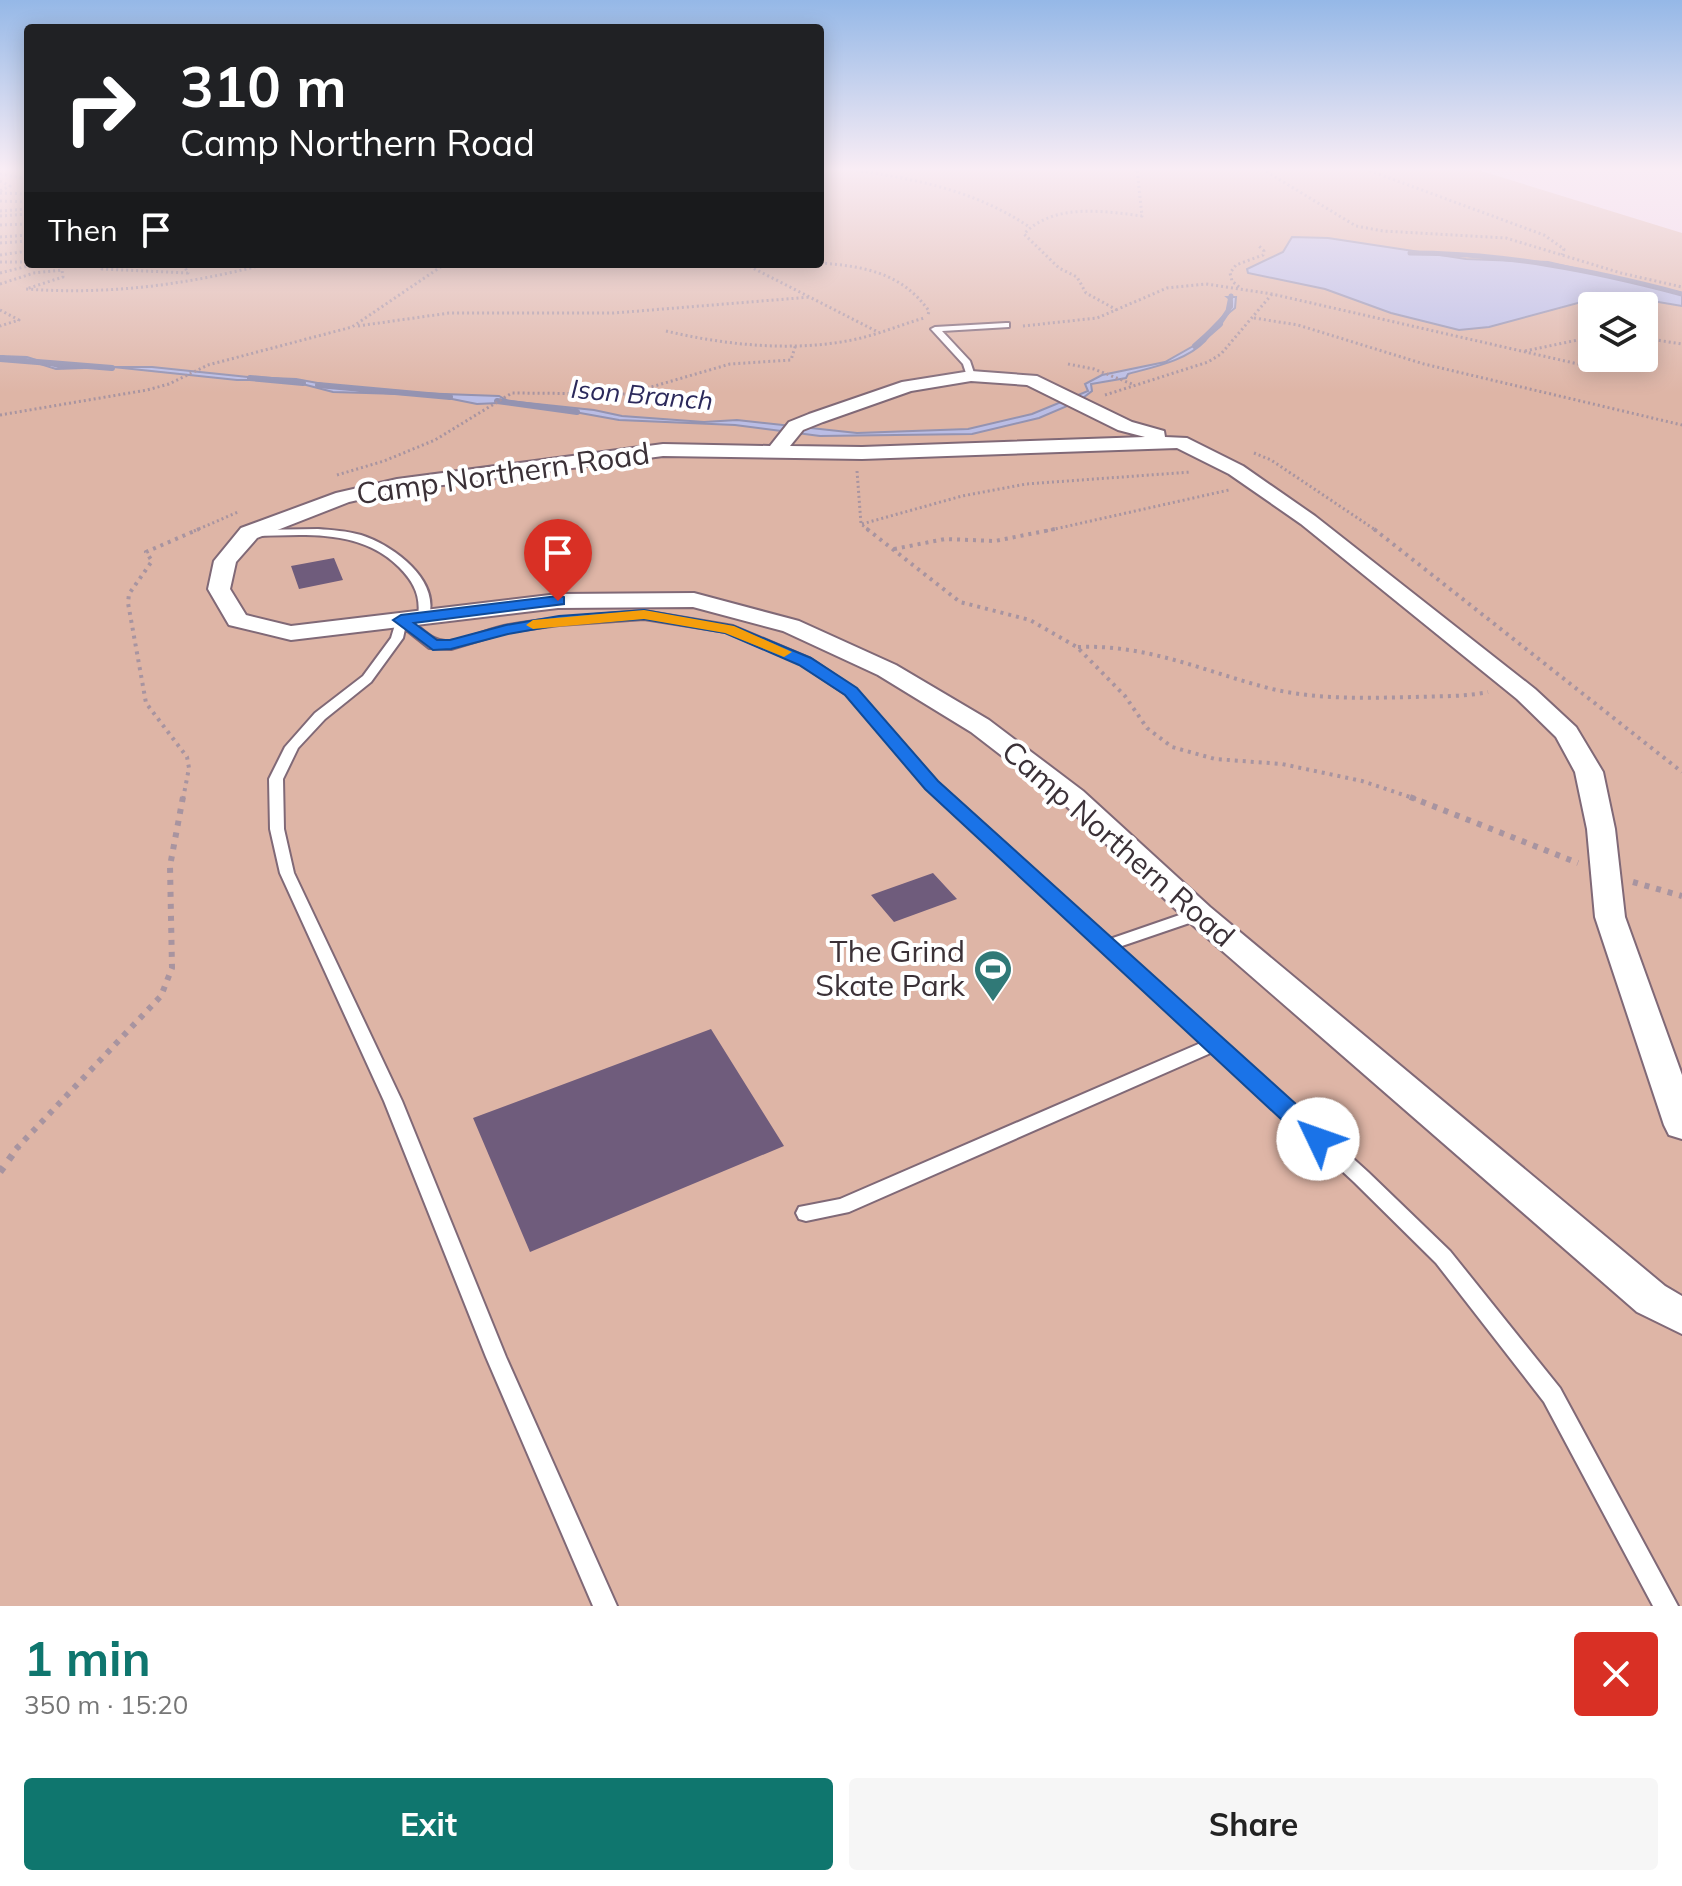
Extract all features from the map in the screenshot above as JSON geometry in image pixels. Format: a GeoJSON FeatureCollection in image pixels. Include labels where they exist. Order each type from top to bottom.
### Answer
{"type":"FeatureCollection","features":[{"type":"Feature","properties":{"kind":"street"},"geometry":{"type":"LineString","coordinates":[[786,438],[908,386],[971,376],[1031,380],[1125,426],[1180,442]]}},
{"type":"Feature","properties":{"kind":"street","name":"Camp Northern Road"},"geometry":{"type":"LineString","coordinates":[[1682,1125],[1610,917],[1601,829],[1589,772],[1567,733],[1515,686],[1354,556],[1256,484],[1180,442],[862,453],[786,438],[663,450],[397,485],[343,497],[249,533],[225,561],[219,589],[237,620],[291,633],[558,601],[694,600],[791,626],[887,670],[980,726],[1073,797],[1199,914],[1651,1299],[1682,1316]]}},
{"type":"Feature","properties":{"kind":"lane"},"geometry":{"type":"LineString","coordinates":[[935,329],[1006,325]]}},
{"type":"Feature","properties":{"kind":"lane"},"geometry":{"type":"LineString","coordinates":[[935,329],[967,363],[971,376]]}},
{"type":"Feature","properties":{"kind":"lane"},"geometry":{"type":"LineString","coordinates":[[249,533],[334,533],[372,540],[395,554],[417,581],[426,599],[367,679],[320,716],[292,747],[276,779],[277,829],[287,873],[393,1101],[496,1357],[605,1606]]}},
{"type":"Feature","properties":{"kind":"lane"},"geometry":{"type":"LineString","coordinates":[[412,618],[433,645],[559,621],[644,615],[729,629],[805,661],[851,692],[932,785],[1361,1177],[1443,1257],[1552,1395],[1666,1606]]}},
{"type":"Feature","properties":{"kind":"lane"},"geometry":{"type":"LineString","coordinates":[[1108,945],[1199,914]]}},
{"type":"Feature","properties":{"kind":"lane"},"geometry":{"type":"LineString","coordinates":[[806,1213],[842,1206],[1213,1045]]}},
{"type":"Feature","properties":{"kind":"path"},"geometry":{"type":"LineString","coordinates":[[1032,244],[1059,268],[1077,277],[1086,293],[1097,302],[1118,311]]}},
{"type":"Feature","properties":{"kind":"path"},"geometry":{"type":"LineString","coordinates":[[1526,244],[1621,273],[1682,287]]}},
{"type":"Feature","properties":{"kind":"path"},"geometry":{"type":"LineString","coordinates":[[1557,244],[1564,249],[1562,255]]}},
{"type":"Feature","properties":{"kind":"path"},"geometry":{"type":"LineString","coordinates":[[1240,288],[1232,281],[1230,273],[1236,265],[1263,255],[1264,251],[1259,246]]}},
{"type":"Feature","properties":{"kind":"path"},"geometry":{"type":"LineString","coordinates":[[0,255],[24,252]]}},
{"type":"Feature","properties":{"kind":"path"},"geometry":{"type":"LineString","coordinates":[[0,262],[24,262]]}},
{"type":"Feature","properties":{"kind":"path"},"geometry":{"type":"LineString","coordinates":[[824,263],[870,268],[902,280],[922,298],[935,329]]}},
{"type":"Feature","properties":{"kind":"path"},"geometry":{"type":"LineString","coordinates":[[0,273],[24,267]]}},
{"type":"Feature","properties":{"kind":"path"},"geometry":{"type":"LineString","coordinates":[[101,268],[172,275],[188,273],[185,268]]}},
{"type":"Feature","properties":{"kind":"path"},"geometry":{"type":"LineString","coordinates":[[0,284],[34,273],[62,270],[63,277],[26,289],[53,292],[166,287],[252,268]]}},
{"type":"Feature","properties":{"kind":"path"},"geometry":{"type":"LineString","coordinates":[[352,327],[439,268]]}},
{"type":"Feature","properties":{"kind":"path"},"geometry":{"type":"LineString","coordinates":[[753,268],[876,331]]}},
{"type":"Feature","properties":{"kind":"path"},"geometry":{"type":"LineString","coordinates":[[1006,325],[1037,327],[1097,318],[1167,288],[1206,284],[1272,294],[1578,364]]}},
{"type":"Feature","properties":{"kind":"path"},"geometry":{"type":"LineString","coordinates":[[1080,403],[1208,362],[1221,354],[1272,294]]}},
{"type":"Feature","properties":{"kind":"path"},"geometry":{"type":"LineString","coordinates":[[0,415],[135,393],[176,380],[208,365],[352,327],[405,317],[449,313],[614,313],[811,297]]}},
{"type":"Feature","properties":{"kind":"path"},"geometry":{"type":"LineString","coordinates":[[0,310],[19,320],[0,326]]}},
{"type":"Feature","properties":{"kind":"path"},"geometry":{"type":"LineString","coordinates":[[666,331],[686,337],[796,344],[852,340],[928,317]]}},
{"type":"Feature","properties":{"kind":"path"},"geometry":{"type":"LineString","coordinates":[[1254,318],[1311,326],[1382,353],[1682,425]]}},
{"type":"Feature","properties":{"kind":"path"},"geometry":{"type":"LineString","coordinates":[[1520,352],[1578,340]]}},
{"type":"Feature","properties":{"kind":"path"},"geometry":{"type":"LineString","coordinates":[[1658,340],[1682,344]]}},
{"type":"Feature","properties":{"kind":"path"},"geometry":{"type":"LineString","coordinates":[[333,477],[435,440],[512,393],[627,394],[730,364],[791,360],[796,344]]}},
{"type":"Feature","properties":{"kind":"path"},"geometry":{"type":"LineString","coordinates":[[1068,364],[1103,372],[1133,384]]}},
{"type":"Feature","properties":{"kind":"path"},"geometry":{"type":"LineString","coordinates":[[861,524],[962,496],[1012,486],[1169,476],[1229,467]]}},
{"type":"Feature","properties":{"kind":"path"},"geometry":{"type":"LineString","coordinates":[[860,479],[861,524],[960,602],[1030,620],[1077,647],[1125,696],[1147,728],[1172,747],[1215,759],[1282,764],[1362,781],[1434,805],[1605,874],[1682,896]]}},
{"type":"Feature","properties":{"kind":"path"},"geometry":{"type":"LineString","coordinates":[[893,550],[945,539],[995,541],[1020,537],[1256,484]]}},
{"type":"Feature","properties":{"kind":"path"},"geometry":{"type":"LineString","coordinates":[[0,1172],[29,1134],[161,996],[172,968],[170,866],[189,768],[187,757],[146,703],[129,594],[152,561],[146,552],[249,508]]}},
{"type":"Feature","properties":{"kind":"path"},"geometry":{"type":"LineString","coordinates":[[1077,647],[1117,647],[1151,654],[1297,695],[1338,698],[1472,696],[1515,686]]}},
{"type":"Feature","properties":{"kind":"shaded area"},"geometry":{"type":"Polygon","coordinates":[[[0,244],[24,244],[24,268],[824,268],[824,244],[1682,244],[1682,1606],[0,1606],[0,244]]]}},
{"type":"Feature","properties":{"kind":"water"},"geometry":{"type":"Polygon","coordinates":[[[1288,244],[1367,244],[1466,259],[1548,262],[1682,293],[1682,306],[1658,302],[1658,292],[1578,292],[1578,303],[1489,327],[1459,330],[1391,313],[1325,289],[1248,273],[1247,269],[1283,252],[1288,244]]]}},
{"type":"Feature","properties":{"kind":"water"},"geometry":{"type":"Polygon","coordinates":[[[1227,297],[1236,297],[1235,308],[1205,341],[1188,354],[1169,362],[1128,374],[1126,378],[1091,384],[1092,391],[1079,401],[1039,418],[972,434],[820,436],[735,425],[619,420],[521,402],[622,416],[704,422],[737,420],[857,433],[968,429],[1032,414],[1088,391],[1085,384],[1102,375],[1165,362],[1195,345],[1232,307],[1232,301],[1227,297]]]}},
{"type":"Feature","properties":{"kind":"water"},"geometry":{"type":"Polygon","coordinates":[[[0,356],[27,357],[58,367],[113,367],[56,369],[21,358],[0,356]]]}},
{"type":"Feature","properties":{"kind":"water"},"geometry":{"type":"Polygon","coordinates":[[[113,367],[152,367],[296,379],[361,391],[499,396],[518,402],[477,404],[432,395],[333,392],[287,380],[237,380],[113,367]]]}},
{"type":"Feature","properties":{"kind":"building"},"geometry":{"type":"Polygon","coordinates":[[[334,558],[343,580],[299,589],[291,566],[334,558]]]}},
{"type":"Feature","properties":{"kind":"building"},"geometry":{"type":"Polygon","coordinates":[[[933,873],[957,899],[894,922],[871,895],[933,873]]]}},
{"type":"Feature","properties":{"kind":"building"},"geometry":{"type":"Polygon","coordinates":[[[711,1029],[784,1146],[530,1252],[473,1118],[711,1029]]]}},
{"type":"Feature","properties":{"kind":"waterway","name":"Ison Branch"},"geometry":{"type":"LineString","coordinates":[[1410,253],[1479,256],[1547,264],[1682,294]]}},
{"type":"Feature","properties":{"kind":"waterway","name":"Ison Branch"},"geometry":{"type":"LineString","coordinates":[[1218,325],[1228,311],[1231,296]]}},
{"type":"Feature","properties":{"kind":"waterway","name":"Ison Branch"},"geometry":{"type":"LineString","coordinates":[[1195,346],[1218,325]]}},
{"type":"Feature","properties":{"kind":"waterway","name":"Ison Branch"},"geometry":{"type":"LineString","coordinates":[[0,359],[112,368]]}},
{"type":"Feature","properties":{"kind":"waterway","name":"Ison Branch"},"geometry":{"type":"LineString","coordinates":[[250,378],[303,383]]}},
{"type":"Feature","properties":{"kind":"waterway","name":"Ison Branch"},"geometry":{"type":"LineString","coordinates":[[318,385],[450,397]]}},
{"type":"Feature","properties":{"kind":"waterway","name":"Ison Branch"},"geometry":{"type":"LineString","coordinates":[[497,401],[577,412]]}},
{"type":"Feature","properties":{"kind":"slow traffic"},"geometry":{"type":"LineString","coordinates":[[533,625],[644,615],[729,629],[784,652]]}},
{"type":"Feature","properties":{"kind":"place","name":"The Grind Skate Park"},"geometry":{"type":"Point","coordinates":[993,1003]}},
{"type":"Feature","properties":{"kind":"route"},"geometry":{"type":"LineString","coordinates":[[558,601],[401,620],[433,645],[451,645],[506,629],[559,621],[644,615],[729,629],[805,661],[851,692],[932,785],[1318,1139]]}}]}
